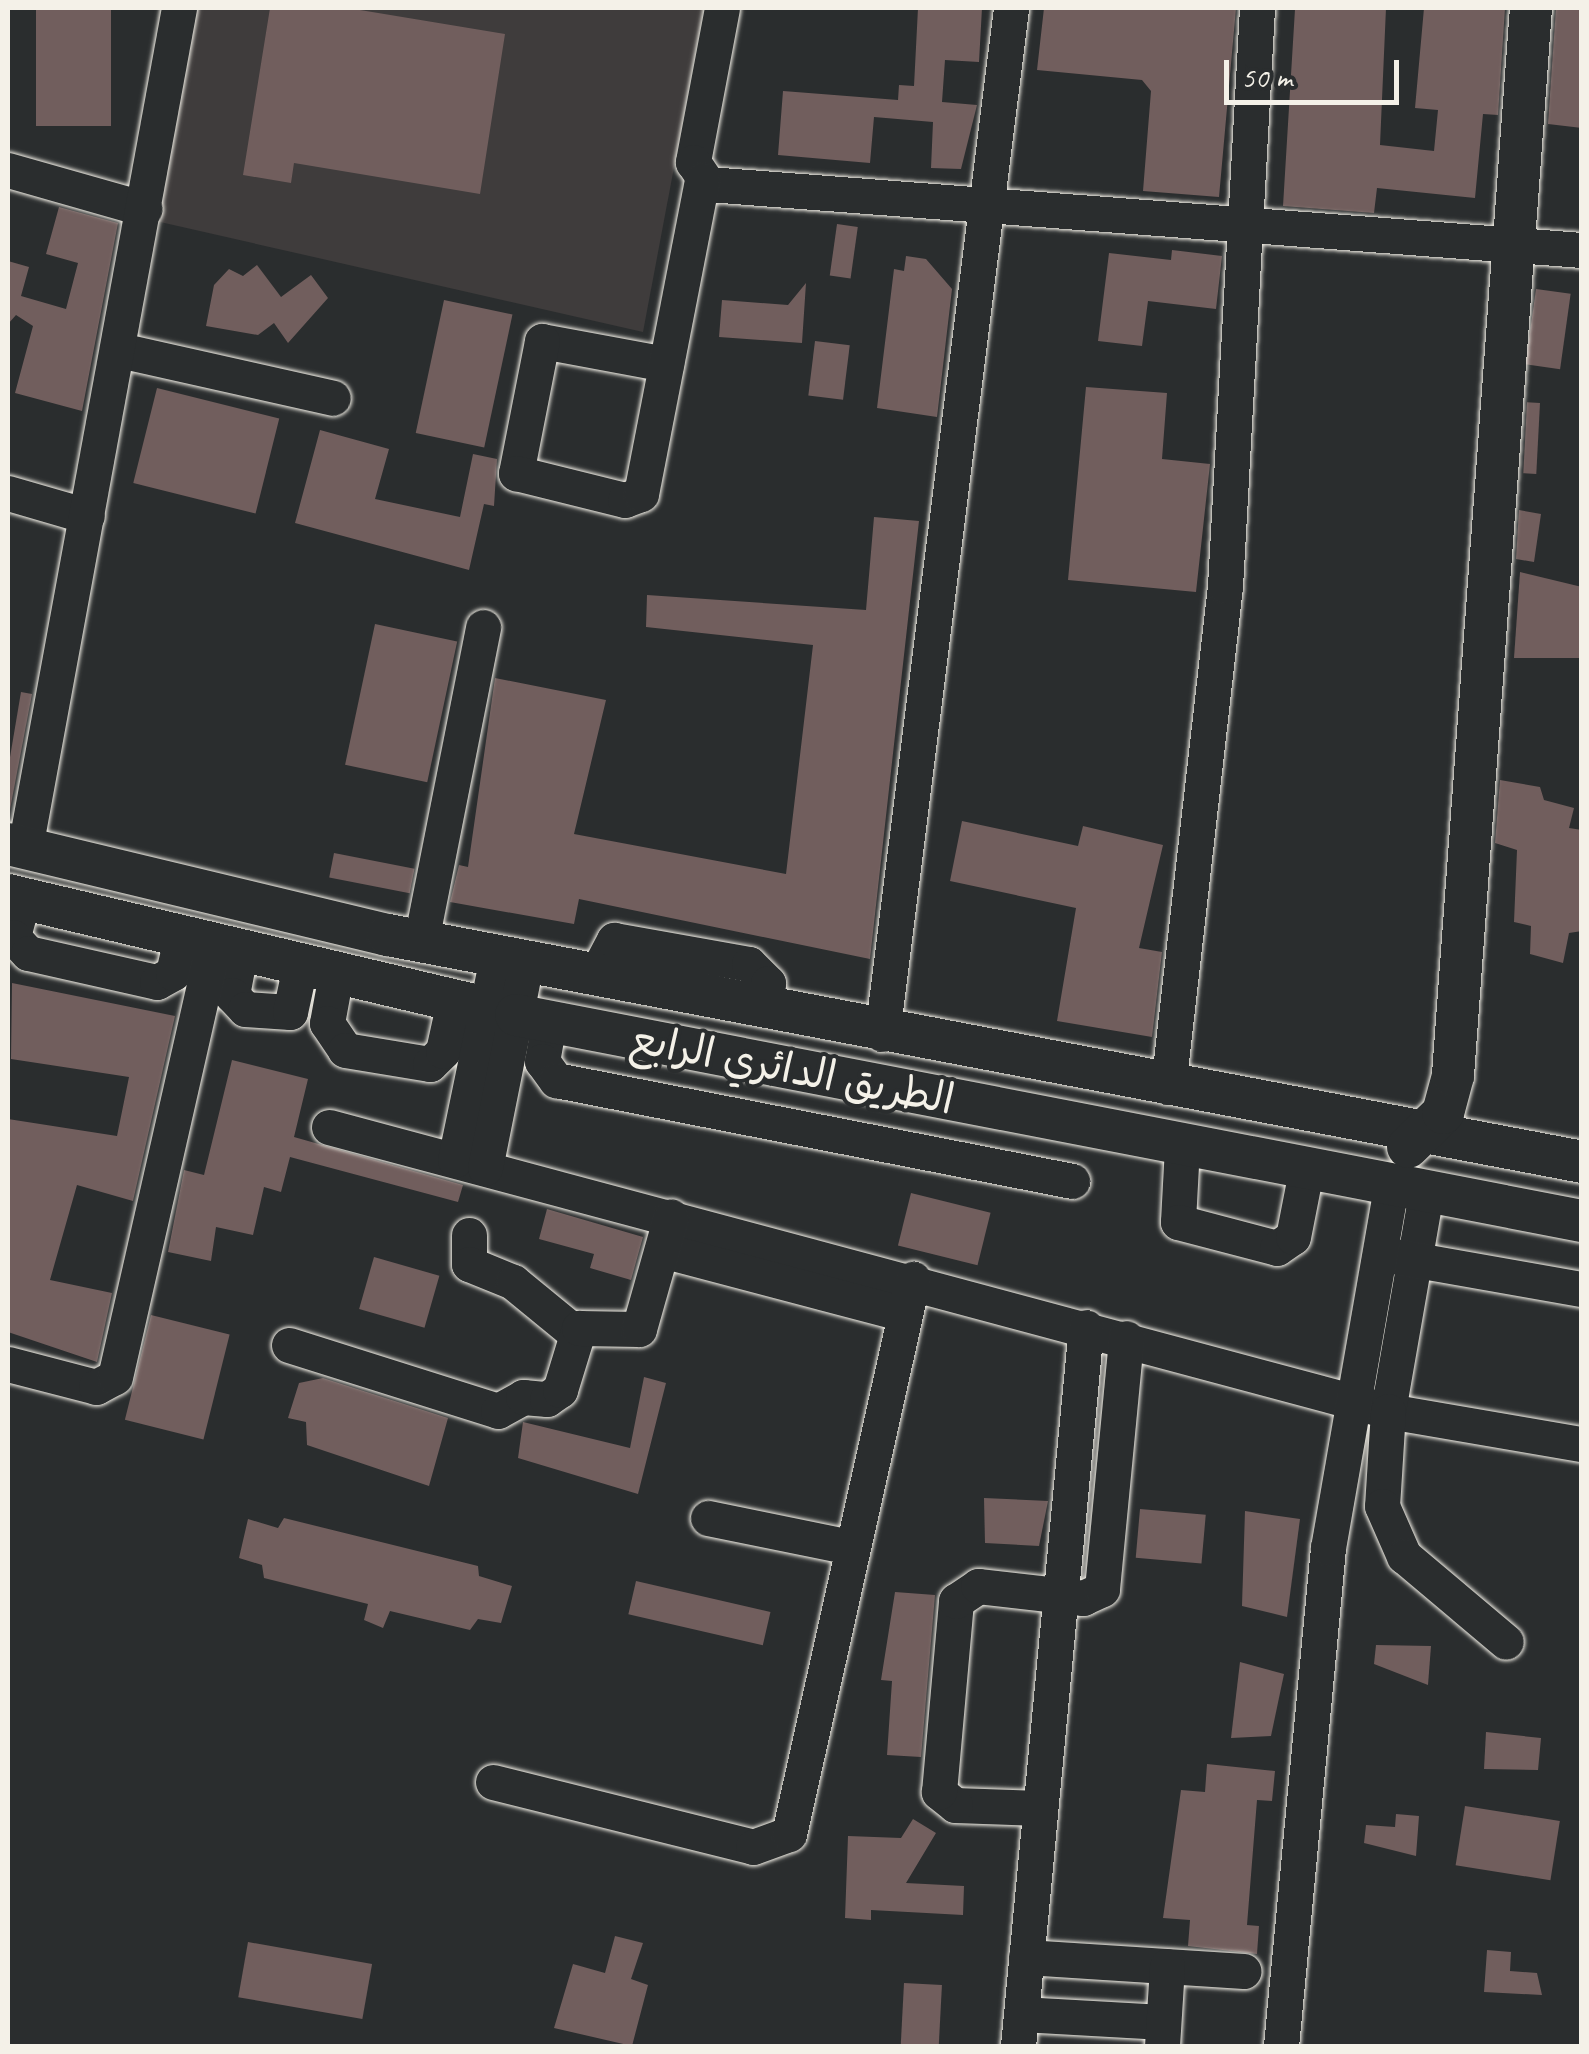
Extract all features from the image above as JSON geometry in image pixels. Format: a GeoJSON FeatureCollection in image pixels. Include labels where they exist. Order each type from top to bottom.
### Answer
{"type":"FeatureCollection","features":[{"type":"Feature","properties":{"kind":"main road"},"geometry":{"type":"LineString","coordinates":[[1408,1190],[1416,1132],[1443,1113],[1453,1075],[1508,245],[1531,8]]}},
{"type":"Feature","properties":{"kind":"main road","name":"الطريق الدائري الرابع"},"geometry":{"type":"LineString","coordinates":[[16,846],[421,942],[882,1034],[1582,1162]]}},
{"type":"Feature","properties":{"kind":"main road","name":"الطريق الدائري الرابع"},"geometry":{"type":"LineString","coordinates":[[15,897],[501,1012],[1306,1171],[1582,1221]]}},
{"type":"Feature","properties":{"kind":"street"},"geometry":{"type":"LineString","coordinates":[[16,846],[87,516],[180,8]]}},
{"type":"Feature","properties":{"kind":"street"},"geometry":{"type":"LineString","coordinates":[[666,364],[542,341],[516,473],[638,498],[666,364],[702,180],[692,162],[722,8]]}},
{"type":"Feature","properties":{"kind":"street"},"geometry":{"type":"LineString","coordinates":[[882,1034],[1011,8]]}},
{"type":"Feature","properties":{"kind":"street"},"geometry":{"type":"LineString","coordinates":[[1168,1088],[1225,586],[1257,8]]}},
{"type":"Feature","properties":{"kind":"street"},"geometry":{"type":"LineString","coordinates":[[8,170],[145,209]]}},
{"type":"Feature","properties":{"kind":"street"},"geometry":{"type":"LineString","coordinates":[[702,180],[989,206],[1582,250]]}},
{"type":"Feature","properties":{"kind":"street"},"geometry":{"type":"LineString","coordinates":[[119,350],[333,398]]}},
{"type":"Feature","properties":{"kind":"street"},"geometry":{"type":"LineString","coordinates":[[8,493],[87,516]]}},
{"type":"Feature","properties":{"kind":"street"},"geometry":{"type":"LineString","coordinates":[[421,942],[484,627]]}},
{"type":"Feature","properties":{"kind":"street"},"geometry":{"type":"LineString","coordinates":[[8,1364],[96,1387],[115,1377],[211,946]]}},
{"type":"Feature","properties":{"kind":"street"},"geometry":{"type":"LineString","coordinates":[[470,1164],[511,960]]}},
{"type":"Feature","properties":{"kind":"street"},"geometry":{"type":"LineString","coordinates":[[318,970],[328,1023],[345,1050],[430,1064],[501,1012]]}},
{"type":"Feature","properties":{"kind":"street"},"geometry":{"type":"LineString","coordinates":[[501,1012],[556,1080],[1072,1181]]}},
{"type":"Feature","properties":{"kind":"street"},"geometry":{"type":"LineString","coordinates":[[329,1127],[913,1279],[1388,1411],[1582,1444]]}},
{"type":"Feature","properties":{"kind":"street"},"geometry":{"type":"LineString","coordinates":[[1182,1147],[1178,1222],[1277,1248],[1293,1237],[1306,1171]]}},
{"type":"Feature","properties":{"kind":"street"},"geometry":{"type":"LineString","coordinates":[[1281,2046],[1315,1659],[1352,1401],[1378,1254],[1408,1190]]}},
{"type":"Feature","properties":{"kind":"street"},"geometry":{"type":"LineString","coordinates":[[1408,1190],[1414,1260],[1388,1411],[1382,1506],[1394,1541],[1506,1642]]}},
{"type":"Feature","properties":{"kind":"street"},"geometry":{"type":"LineString","coordinates":[[469,1236],[468,1264],[513,1282],[574,1332],[639,1329],[672,1216]]}},
{"type":"Feature","properties":{"kind":"street"},"geometry":{"type":"LineString","coordinates":[[662,1250],[904,1314]]}},
{"type":"Feature","properties":{"kind":"street"},"geometry":{"type":"LineString","coordinates":[[1378,1254],[1582,1288]]}},
{"type":"Feature","properties":{"kind":"street"},"geometry":{"type":"LineString","coordinates":[[494,1782],[754,1848],[783,1841],[913,1279]]}},
{"type":"Feature","properties":{"kind":"street"},"geometry":{"type":"LineString","coordinates":[[1086,1327],[1019,2030],[1162,2034],[1167,1966]]}},
{"type":"Feature","properties":{"kind":"street"},"geometry":{"type":"LineString","coordinates":[[289,1345],[504,1411],[520,1398],[557,1394],[574,1332]]}},
{"type":"Feature","properties":{"kind":"street"},"geometry":{"type":"LineString","coordinates":[[1040,1808],[956,1804],[937,1784],[959,1596],[978,1586],[1091,1598],[1104,1583],[1126,1338]]}},
{"type":"Feature","properties":{"kind":"street"},"geometry":{"type":"LineString","coordinates":[[708,1518],[851,1548]]}},
{"type":"Feature","properties":{"kind":"street"},"geometry":{"type":"LineString","coordinates":[[1026,1958],[1244,1971]]}},
{"type":"Feature","properties":{"kind":"shaded area"},"geometry":{"type":"Polygon","coordinates":[[[189,8],[704,8],[643,332],[147,219],[189,8]]]}},
{"type":"Feature","properties":{"kind":"building"},"geometry":{"type":"Polygon","coordinates":[[[36,8],[111,8],[111,126],[36,126],[36,8]]]}},
{"type":"Feature","properties":{"kind":"building"},"geometry":{"type":"Polygon","coordinates":[[[270,8],[348,8],[505,34],[480,194],[294,163],[291,183],[243,175],[270,8]]]}},
{"type":"Feature","properties":{"kind":"building"},"geometry":{"type":"Polygon","coordinates":[[[918,8],[982,8],[979,62],[945,60],[942,102],[977,105],[961,169],[931,168],[933,122],[874,117],[870,163],[778,155],[783,91],[898,100],[899,85],[914,86],[918,8]]]}},
{"type":"Feature","properties":{"kind":"building"},"geometry":{"type":"Polygon","coordinates":[[[1044,8],[1236,8],[1219,197],[1143,191],[1151,91],[1142,80],[1037,70],[1044,8]]]}},
{"type":"Feature","properties":{"kind":"building"},"geometry":{"type":"Polygon","coordinates":[[[1386,8],[1380,145],[1434,151],[1438,110],[1415,108],[1424,8],[1505,8],[1498,115],[1483,114],[1475,198],[1377,188],[1374,213],[1283,206],[1295,9],[1386,8]]]}},
{"type":"Feature","properties":{"kind":"building"},"geometry":{"type":"Polygon","coordinates":[[[1556,8],[1582,8],[1582,128],[1548,124],[1556,8]]]}},
{"type":"Feature","properties":{"kind":"building"},"geometry":{"type":"Polygon","coordinates":[[[59,207],[118,223],[82,411],[15,393],[33,326],[16,315],[8,324],[8,261],[29,267],[21,296],[66,309],[78,263],[46,254],[59,207]]]}},
{"type":"Feature","properties":{"kind":"building"},"geometry":{"type":"Polygon","coordinates":[[[837,224],[858,227],[851,278],[830,275],[837,224]]]}},
{"type":"Feature","properties":{"kind":"building"},"geometry":{"type":"Polygon","coordinates":[[[1172,250],[1222,256],[1216,309],[1148,301],[1142,346],[1098,341],[1109,253],[1171,260],[1172,250]]]}},
{"type":"Feature","properties":{"kind":"building"},"geometry":{"type":"Polygon","coordinates":[[[906,256],[926,259],[952,289],[937,417],[877,408],[894,269],[904,271],[906,256]]]}},
{"type":"Feature","properties":{"kind":"building"},"geometry":{"type":"Polygon","coordinates":[[[257,265],[281,297],[311,275],[328,298],[288,343],[274,323],[258,335],[206,326],[214,285],[229,269],[243,276],[257,265]]]}},
{"type":"Feature","properties":{"kind":"building"},"geometry":{"type":"Polygon","coordinates":[[[806,283],[802,343],[719,337],[722,300],[788,305],[806,283]]]}},
{"type":"Feature","properties":{"kind":"building"},"geometry":{"type":"Polygon","coordinates":[[[1536,289],[1571,294],[1560,369],[1525,364],[1536,289]]]}},
{"type":"Feature","properties":{"kind":"building"},"geometry":{"type":"Polygon","coordinates":[[[444,300],[512,315],[484,448],[416,433],[444,300]]]}},
{"type":"Feature","properties":{"kind":"building"},"geometry":{"type":"Polygon","coordinates":[[[815,341],[850,345],[843,400],[808,396],[815,341]]]}},
{"type":"Feature","properties":{"kind":"building"},"geometry":{"type":"Polygon","coordinates":[[[1086,387],[1167,393],[1162,459],[1210,464],[1196,592],[1068,580],[1086,387]]]}},
{"type":"Feature","properties":{"kind":"building"},"geometry":{"type":"Polygon","coordinates":[[[157,388],[279,418],[256,514],[133,483],[157,388]]]}},
{"type":"Feature","properties":{"kind":"building"},"geometry":{"type":"Polygon","coordinates":[[[1527,402],[1540,403],[1536,474],[1523,473],[1527,402]]]}},
{"type":"Feature","properties":{"kind":"building"},"geometry":{"type":"Polygon","coordinates":[[[320,430],[389,449],[375,499],[460,517],[473,454],[497,459],[494,506],[484,504],[469,570],[295,523],[320,430]]]}},
{"type":"Feature","properties":{"kind":"building"},"geometry":{"type":"Polygon","coordinates":[[[1519,510],[1541,514],[1534,562],[1516,559],[1519,510]]]}},
{"type":"Feature","properties":{"kind":"building"},"geometry":{"type":"Polygon","coordinates":[[[874,517],[919,521],[870,959],[579,899],[574,924],[450,902],[459,865],[468,867],[495,678],[606,700],[574,834],[786,874],[813,645],[646,627],[647,595],[866,610],[874,517]]]}},
{"type":"Feature","properties":{"kind":"building"},"geometry":{"type":"Polygon","coordinates":[[[1520,572],[1582,587],[1582,658],[1514,658],[1520,572]]]}},
{"type":"Feature","properties":{"kind":"building"},"geometry":{"type":"Polygon","coordinates":[[[375,624],[457,641],[427,782],[345,765],[375,624]]]}},
{"type":"Feature","properties":{"kind":"building"},"geometry":{"type":"Polygon","coordinates":[[[21,692],[32,694],[8,820],[8,769],[21,692]]]}},
{"type":"Feature","properties":{"kind":"building"},"geometry":{"type":"Polygon","coordinates":[[[1500,780],[1540,787],[1544,800],[1574,808],[1569,828],[1582,830],[1582,931],[1569,933],[1563,963],[1530,954],[1531,926],[1514,922],[1517,850],[1495,843],[1500,780]]]}},
{"type":"Feature","properties":{"kind":"building"},"geometry":{"type":"Polygon","coordinates":[[[962,821],[1078,846],[1083,826],[1163,845],[1139,948],[1162,952],[1152,1037],[1057,1021],[1076,908],[950,881],[962,821]]]}},
{"type":"Feature","properties":{"kind":"building"},"geometry":{"type":"Polygon","coordinates":[[[334,853],[414,869],[410,893],[329,878],[334,853]]]}},
{"type":"Feature","properties":{"kind":"building"},"geometry":{"type":"Polygon","coordinates":[[[12,983],[175,1016],[133,1201],[77,1185],[50,1280],[112,1293],[97,1362],[8,1332],[8,1119],[117,1136],[129,1077],[11,1059],[12,983]]]}},
{"type":"Feature","properties":{"kind":"building"},"geometry":{"type":"Polygon","coordinates":[[[232,1060],[308,1079],[294,1137],[463,1185],[458,1202],[290,1157],[281,1192],[264,1187],[253,1235],[216,1227],[211,1261],[168,1252],[184,1170],[204,1175],[232,1060]]]}},
{"type":"Feature","properties":{"kind":"building"},"geometry":{"type":"Polygon","coordinates":[[[911,1193],[991,1213],[978,1265],[898,1245],[911,1193]]]}},
{"type":"Feature","properties":{"kind":"building"},"geometry":{"type":"Polygon","coordinates":[[[547,1209],[643,1237],[631,1280],[590,1268],[594,1254],[539,1239],[547,1209]]]}},
{"type":"Feature","properties":{"kind":"building"},"geometry":{"type":"Polygon","coordinates":[[[374,1257],[439,1276],[424,1328],[359,1309],[374,1257]]]}},
{"type":"Feature","properties":{"kind":"building"},"geometry":{"type":"Polygon","coordinates":[[[151,1315],[230,1335],[203,1439],[125,1420],[151,1315]]]}},
{"type":"Feature","properties":{"kind":"building"},"geometry":{"type":"Polygon","coordinates":[[[644,1377],[666,1383],[638,1494],[518,1458],[523,1422],[630,1448],[644,1377]]]}},
{"type":"Feature","properties":{"kind":"building"},"geometry":{"type":"Polygon","coordinates":[[[323,1378],[448,1418],[429,1486],[307,1445],[306,1422],[288,1418],[299,1383],[323,1378]]]}},
{"type":"Feature","properties":{"kind":"building"},"geometry":{"type":"Polygon","coordinates":[[[984,1498],[1048,1501],[1039,1546],[985,1543],[984,1498]]]}},
{"type":"Feature","properties":{"kind":"building"},"geometry":{"type":"Polygon","coordinates":[[[1140,1509],[1206,1515],[1201,1564],[1136,1558],[1140,1509]]]}},
{"type":"Feature","properties":{"kind":"building"},"geometry":{"type":"Polygon","coordinates":[[[1245,1511],[1300,1519],[1287,1617],[1242,1606],[1245,1511]]]}},
{"type":"Feature","properties":{"kind":"building"},"geometry":{"type":"Polygon","coordinates":[[[284,1518],[478,1566],[479,1576],[512,1586],[501,1623],[478,1619],[470,1630],[390,1611],[383,1628],[364,1620],[368,1604],[264,1578],[262,1565],[239,1558],[248,1519],[278,1528],[284,1518]]]}},
{"type":"Feature","properties":{"kind":"building"},"geometry":{"type":"Polygon","coordinates":[[[636,1581],[770,1612],[763,1645],[628,1614],[636,1581]]]}},
{"type":"Feature","properties":{"kind":"building"},"geometry":{"type":"Polygon","coordinates":[[[895,1592],[935,1595],[921,1757],[887,1755],[892,1681],[881,1680],[895,1592]]]}},
{"type":"Feature","properties":{"kind":"building"},"geometry":{"type":"Polygon","coordinates":[[[1376,1645],[1431,1646],[1428,1685],[1374,1664],[1376,1645]]]}},
{"type":"Feature","properties":{"kind":"building"},"geometry":{"type":"Polygon","coordinates":[[[1240,1662],[1284,1674],[1271,1736],[1231,1738],[1240,1662]]]}},
{"type":"Feature","properties":{"kind":"building"},"geometry":{"type":"Polygon","coordinates":[[[1486,1732],[1541,1738],[1538,1770],[1484,1769],[1486,1732]]]}},
{"type":"Feature","properties":{"kind":"building"},"geometry":{"type":"Polygon","coordinates":[[[1207,1764],[1275,1771],[1272,1801],[1257,1800],[1247,1925],[1259,1926],[1257,1954],[1188,1946],[1190,1920],[1163,1918],[1181,1790],[1205,1792],[1207,1764]]]}},
{"type":"Feature","properties":{"kind":"building"},"geometry":{"type":"Polygon","coordinates":[[[1465,1806],[1560,1821],[1550,1880],[1456,1865],[1465,1806]]]}},
{"type":"Feature","properties":{"kind":"building"},"geometry":{"type":"Polygon","coordinates":[[[1396,1814],[1419,1816],[1416,1856],[1364,1843],[1366,1825],[1395,1827],[1396,1814]]]}},
{"type":"Feature","properties":{"kind":"building"},"geometry":{"type":"Polygon","coordinates":[[[913,1819],[936,1833],[906,1883],[964,1886],[963,1915],[871,1910],[871,1920],[845,1918],[848,1836],[901,1838],[913,1819]]]}},
{"type":"Feature","properties":{"kind":"building"},"geometry":{"type":"Polygon","coordinates":[[[615,1936],[643,1943],[631,1979],[648,1985],[632,2046],[554,2028],[573,1964],[605,1973],[615,1936]]]}},
{"type":"Feature","properties":{"kind":"building"},"geometry":{"type":"Polygon","coordinates":[[[248,1942],[372,1964],[362,2019],[238,1997],[248,1942]]]}},
{"type":"Feature","properties":{"kind":"building"},"geometry":{"type":"Polygon","coordinates":[[[1487,1950],[1511,1952],[1510,1971],[1537,1973],[1542,1995],[1484,1992],[1487,1950]]]}},
{"type":"Feature","properties":{"kind":"building"},"geometry":{"type":"Polygon","coordinates":[[[904,1983],[942,1985],[939,2046],[901,2046],[904,1983]]]}}]}
